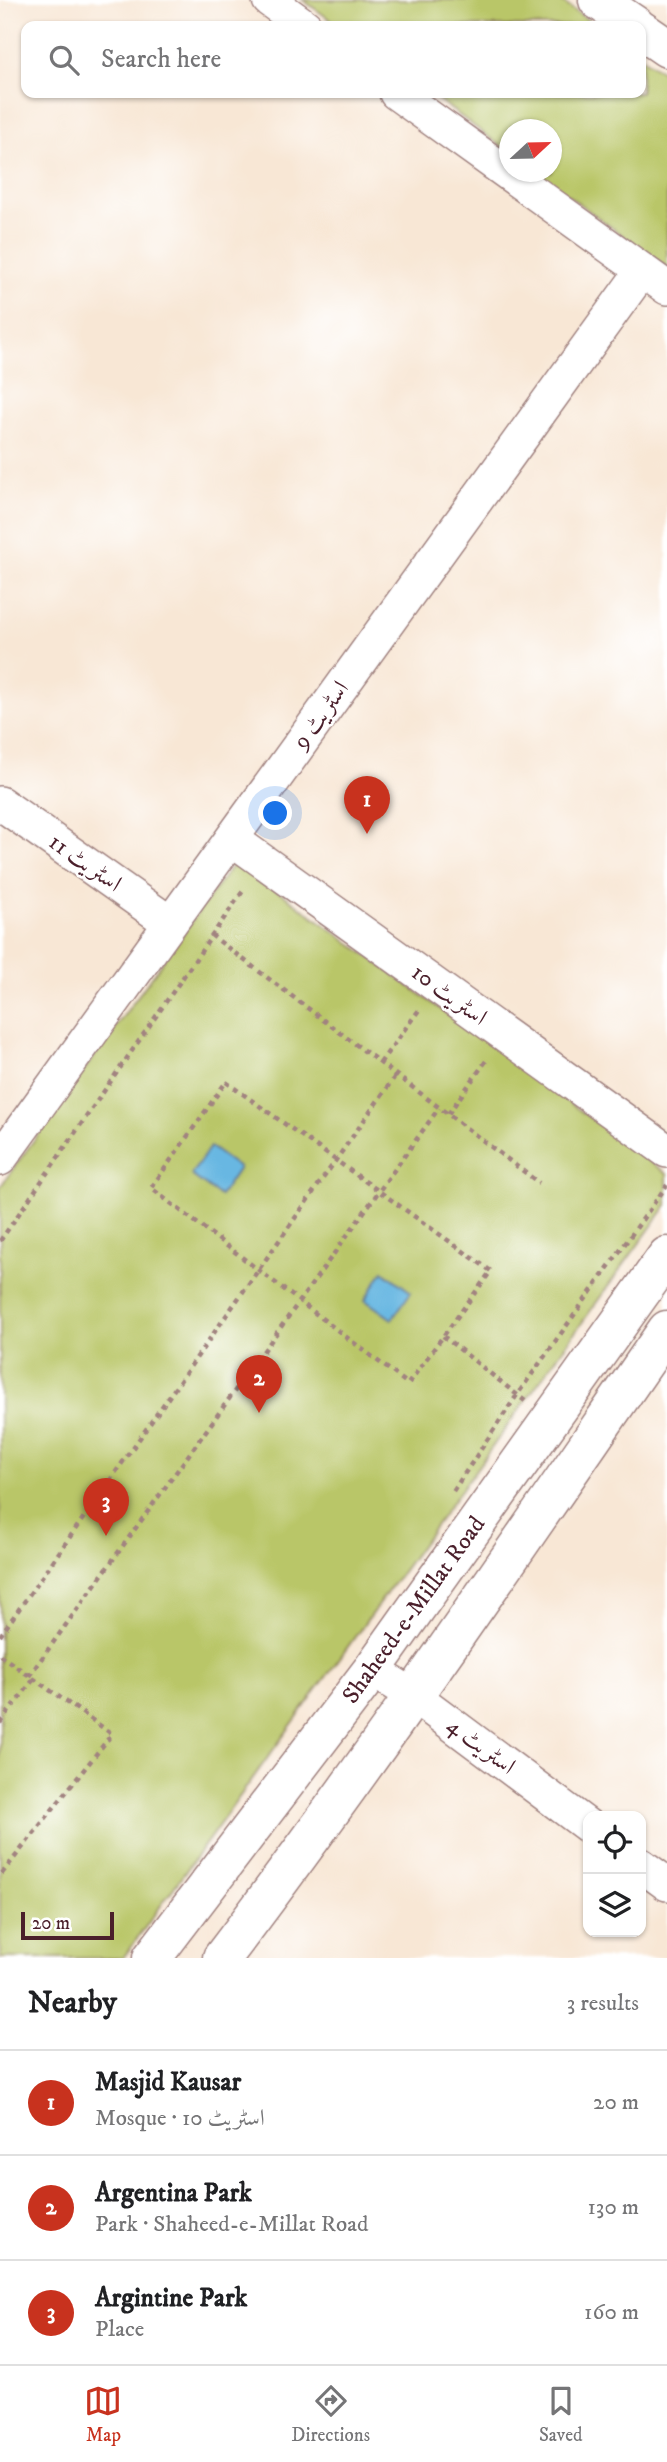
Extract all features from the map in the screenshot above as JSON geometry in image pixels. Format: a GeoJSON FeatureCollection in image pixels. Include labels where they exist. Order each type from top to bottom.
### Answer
{"type":"FeatureCollection","features":[{"type":"Feature","properties":{"kind":"main road"},"geometry":{"type":"LineString","coordinates":[[598,0],[629,21]]}},
{"type":"Feature","properties":{"kind":"main road"},"geometry":{"type":"LineString","coordinates":[[646,33],[667,48]]}},
{"type":"Feature","properties":{"kind":"main road","name":"Shaheed-e-Millat Road"},"geometry":{"type":"LineString","coordinates":[[152,1958],[372,1670],[667,1256]]}},
{"type":"Feature","properties":{"kind":"main road","name":"Shaheed-e-Millat Road"},"geometry":{"type":"LineString","coordinates":[[222,1958],[414,1696],[667,1331]]}},
{"type":"Feature","properties":{"kind":"street"},"geometry":{"type":"LineString","coordinates":[[268,0],[298,21]]}},
{"type":"Feature","properties":{"kind":"street"},"geometry":{"type":"LineString","coordinates":[[404,98],[654,280]]}},
{"type":"Feature","properties":{"kind":"street","name":"اسٹریٹ 9"},"geometry":{"type":"LineString","coordinates":[[0,1159],[232,839],[654,280]]}},
{"type":"Feature","properties":{"kind":"street","name":"اسٹریٹ 11"},"geometry":{"type":"LineString","coordinates":[[0,803],[174,918]]}},
{"type":"Feature","properties":{"kind":"street","name":"اسٹریٹ 10"},"geometry":{"type":"LineString","coordinates":[[232,839],[667,1151]]}},
{"type":"Feature","properties":{"kind":"street","name":"اسٹریٹ 4"},"geometry":{"type":"LineString","coordinates":[[372,1670],[414,1696],[583,1822]]}},
{"type":"Feature","properties":{"kind":"street"},"geometry":{"type":"LineString","coordinates":[[646,1869],[667,1884]]}},
{"type":"Feature","properties":{"kind":"path"},"geometry":{"type":"LineString","coordinates":[[0,1241],[250,881]]}},
{"type":"Feature","properties":{"kind":"path"},"geometry":{"type":"LineString","coordinates":[[174,918],[212,936],[539,1183]]}},
{"type":"Feature","properties":{"kind":"path"},"geometry":{"type":"LineString","coordinates":[[380,1063],[437,986]]}},
{"type":"Feature","properties":{"kind":"path"},"geometry":{"type":"LineString","coordinates":[[448,1114],[505,1035]]}},
{"type":"Feature","properties":{"kind":"path"},"geometry":{"type":"LineString","coordinates":[[0,1636],[396,1075]]}},
{"type":"Feature","properties":{"kind":"path"},"geometry":{"type":"LineString","coordinates":[[226,1082],[336,1160],[491,1271],[408,1384],[151,1188],[226,1082]]}},
{"type":"Feature","properties":{"kind":"path"},"geometry":{"type":"LineString","coordinates":[[0,1723],[439,1108]]}},
{"type":"Feature","properties":{"kind":"path"},"geometry":{"type":"LineString","coordinates":[[443,1336],[550,1420]]}},
{"type":"Feature","properties":{"kind":"path"},"geometry":{"type":"LineString","coordinates":[[0,1655],[111,1734],[0,1876]]}},
{"type":"Feature","properties":{"kind":"green space"},"geometry":{"type":"Polygon","coordinates":[[[303,0],[559,0],[590,21],[332,21],[303,0]]]}},
{"type":"Feature","properties":{"kind":"green space"},"geometry":{"type":"Polygon","coordinates":[[[646,60],[667,75],[667,268],[550,182],[562,182],[562,119],[499,119],[499,145],[436,98],[646,98],[646,60]]]}},
{"type":"Feature","properties":{"kind":"green space"},"geometry":{"type":"Polygon","coordinates":[[[236,860],[667,1174],[667,1205],[123,1958],[0,1958],[0,1187],[236,860]]]}},
{"type":"Feature","properties":{"kind":"water"},"geometry":{"type":"Polygon","coordinates":[[[210,1147],[239,1168],[220,1196],[191,1175],[210,1147]]]}},
{"type":"Feature","properties":{"kind":"water"},"geometry":{"type":"Polygon","coordinates":[[[383,1271],[411,1292],[392,1319],[365,1300],[383,1271]]]}},
{"type":"Feature","properties":{"kind":"place","name":"Masjid Kausar"},"geometry":{"type":"Point","coordinates":[367,834]}},
{"type":"Feature","properties":{"kind":"place","name":"Argentina Park"},"geometry":{"type":"Point","coordinates":[259,1413]}},
{"type":"Feature","properties":{"kind":"place","name":"Argintine Park"},"geometry":{"type":"Point","coordinates":[106,1536]}}]}
